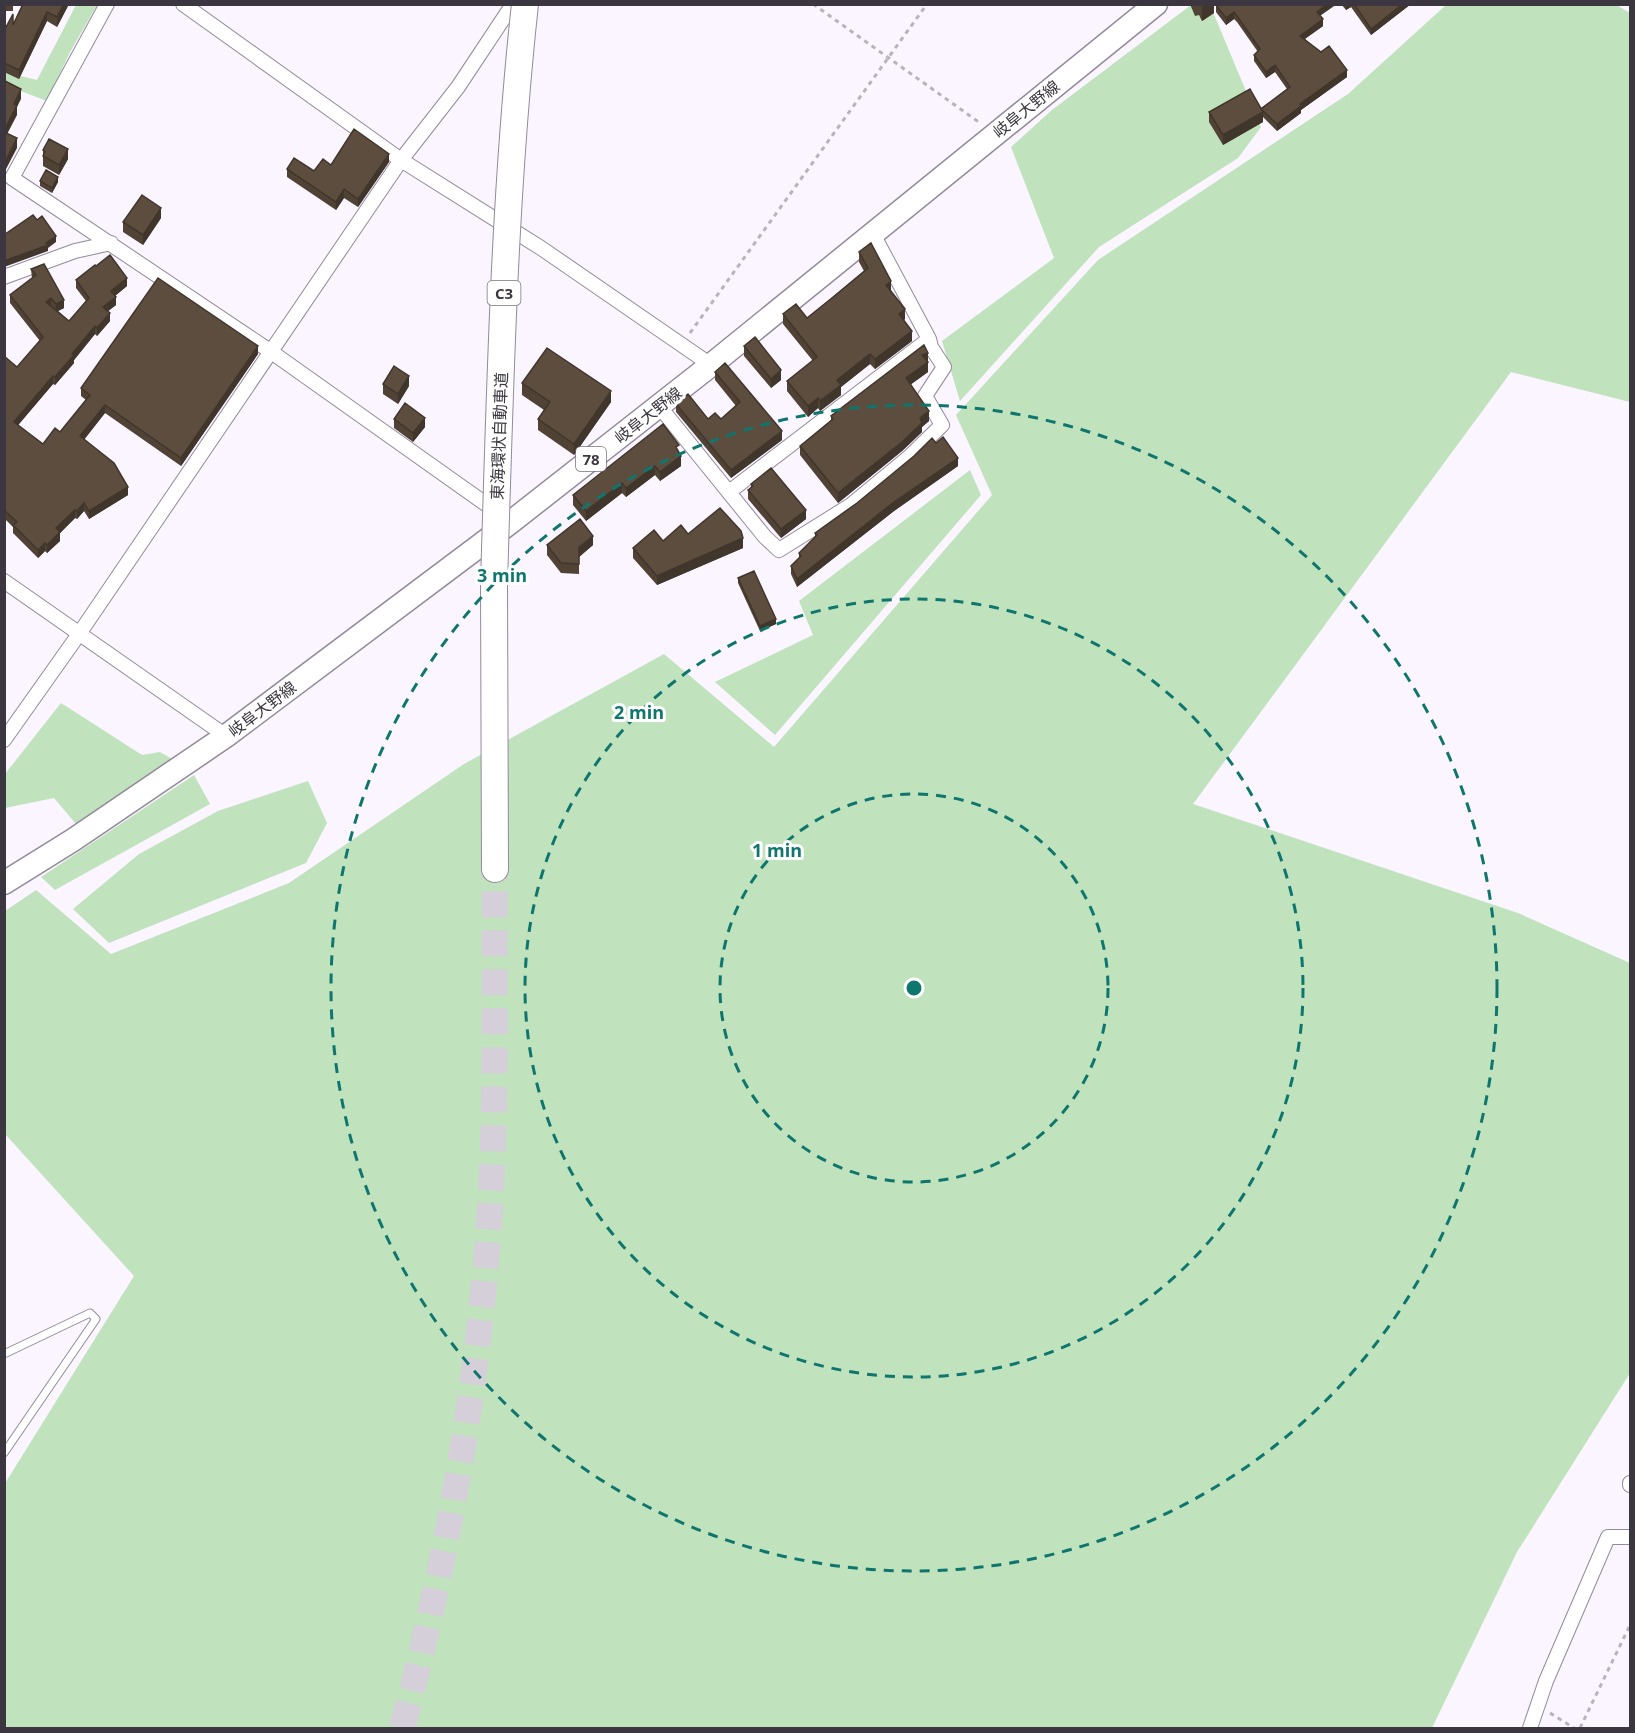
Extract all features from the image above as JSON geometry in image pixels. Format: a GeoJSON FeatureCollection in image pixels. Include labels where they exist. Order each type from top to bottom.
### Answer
{"type":"FeatureCollection","features":[{"type":"Feature","properties":{"kind":"highway","name":"東海環状自動車道"},"geometry":{"type":"LineString","coordinates":[[495,869],[494,583],[500,386],[509,192],[525,4]]}},
{"type":"Feature","properties":{"kind":"main road","name":"岐阜大野線"},"geometry":{"type":"LineString","coordinates":[[4,883],[74,840],[226,736],[511,522],[711,365],[1155,4]]}},
{"type":"Feature","properties":{"kind":"street"},"geometry":{"type":"LineString","coordinates":[[107,4],[12,178],[270,351],[511,522]]}},
{"type":"Feature","properties":{"kind":"street"},"geometry":{"type":"LineString","coordinates":[[183,4],[401,160],[541,248],[711,365]]}},
{"type":"Feature","properties":{"kind":"street"},"geometry":{"type":"LineString","coordinates":[[4,740],[79,634],[401,160],[458,87],[513,4]]}},
{"type":"Feature","properties":{"kind":"street"},"geometry":{"type":"LineString","coordinates":[[659,406],[765,537],[779,550],[851,505],[908,458],[942,425],[925,396],[944,367],[931,347],[929,339],[873,234]]}},
{"type":"Feature","properties":{"kind":"street"},"geometry":{"type":"LineString","coordinates":[[4,277],[75,251],[111,243]]}},
{"type":"Feature","properties":{"kind":"street"},"geometry":{"type":"LineString","coordinates":[[729,492],[929,339]]}},
{"type":"Feature","properties":{"kind":"street"},"geometry":{"type":"LineString","coordinates":[[4,581],[226,736]]}},
{"type":"Feature","properties":{"kind":"street"},"geometry":{"type":"LineString","coordinates":[[1530,1728],[1546,1681],[1608,1537],[1630,1537]]}},
{"type":"Feature","properties":{"kind":"lane"},"geometry":{"type":"LineString","coordinates":[[4,1354],[90,1313],[96,1319],[4,1453]]}},
{"type":"Feature","properties":{"kind":"path"},"geometry":{"type":"LineString","coordinates":[[813,4],[996,134]]}},
{"type":"Feature","properties":{"kind":"path"},"geometry":{"type":"LineString","coordinates":[[682,344],[927,4]]}},
{"type":"Feature","properties":{"kind":"path"},"geometry":{"type":"LineString","coordinates":[[1581,1728],[1630,1625]]}},
{"type":"Feature","properties":{"kind":"path"},"geometry":{"type":"LineString","coordinates":[[1538,1705],[1574,1728]]}},
{"type":"Feature","properties":{"kind":"green space"},"geometry":{"type":"Polygon","coordinates":[[[1615,4],[1630,13],[1630,402],[1511,372],[1193,804],[1518,913],[1630,963],[1630,1373],[1517,1552],[1432,1728],[5,1728],[4,1485],[134,1276],[5,1134],[5,911],[36,890],[111,954],[289,883],[464,764],[664,654],[774,747],[992,495],[956,415],[1098,260],[1348,94],[1446,5],[1615,4]]]}},
{"type":"Feature","properties":{"kind":"green space"},"geometry":{"type":"Polygon","coordinates":[[[76,5],[97,5],[70,52],[47,101],[5,85],[4,72],[37,80],[76,5]]]}},
{"type":"Feature","properties":{"kind":"green space"},"geometry":{"type":"Polygon","coordinates":[[[1191,5],[1210,5],[1261,127],[1238,158],[1099,247],[960,401],[942,341],[1054,258],[1011,147],[1052,110],[1191,5]]]}},
{"type":"Feature","properties":{"kind":"green space"},"geometry":{"type":"Polygon","coordinates":[[[970,470],[981,495],[775,735],[715,682],[813,635],[799,601],[970,470]]]}},
{"type":"Feature","properties":{"kind":"green space"},"geometry":{"type":"Polygon","coordinates":[[[61,703],[142,755],[160,752],[174,760],[77,825],[54,798],[5,808],[5,774],[61,703]]]}},
{"type":"Feature","properties":{"kind":"green space"},"geometry":{"type":"Polygon","coordinates":[[[194,775],[210,804],[55,890],[41,877],[194,775]]]}},
{"type":"Feature","properties":{"kind":"green space"},"geometry":{"type":"Polygon","coordinates":[[[308,781],[327,823],[306,863],[109,943],[73,909],[139,854],[218,811],[308,781]]]}},
{"type":"Feature","properties":{"kind":"building"},"geometry":{"type":"Polygon","coordinates":[[[23,4],[64,4],[57,17],[47,12],[19,70],[4,63],[4,31],[13,14],[13,25],[23,4]]]}},
{"type":"Feature","properties":{"kind":"building"},"geometry":{"type":"Polygon","coordinates":[[[1217,4],[1327,4],[1317,12],[1323,19],[1300,36],[1321,52],[1329,46],[1347,70],[1277,124],[1261,109],[1290,87],[1275,65],[1266,72],[1254,55],[1260,49],[1237,16],[1234,12],[1226,18],[1217,4]]]}},
{"type":"Feature","properties":{"kind":"building"},"geometry":{"type":"Polygon","coordinates":[[[1354,4],[1403,4],[1371,29],[1354,4]]]}},
{"type":"Feature","properties":{"kind":"building"},"geometry":{"type":"Polygon","coordinates":[[[5,81],[21,89],[14,104],[17,105],[4,131],[5,81]]]}},
{"type":"Feature","properties":{"kind":"building"},"geometry":{"type":"Polygon","coordinates":[[[1250,89],[1263,112],[1223,135],[1209,112],[1250,89]]]}},
{"type":"Feature","properties":{"kind":"building"},"geometry":{"type":"Polygon","coordinates":[[[354,129],[389,154],[358,199],[344,189],[336,202],[287,169],[294,158],[314,171],[323,159],[331,165],[354,129]]]}},
{"type":"Feature","properties":{"kind":"building"},"geometry":{"type":"Polygon","coordinates":[[[4,132],[17,138],[5,162],[4,162],[4,132]]]}},
{"type":"Feature","properties":{"kind":"building"},"geometry":{"type":"Polygon","coordinates":[[[49,139],[68,149],[59,165],[43,156],[45,152],[43,150],[49,139]]]}},
{"type":"Feature","properties":{"kind":"building"},"geometry":{"type":"Polygon","coordinates":[[[46,170],[58,177],[52,188],[40,181],[46,170]]]}},
{"type":"Feature","properties":{"kind":"building"},"geometry":{"type":"Polygon","coordinates":[[[142,195],[161,208],[143,235],[123,222],[142,195]]]}},
{"type":"Feature","properties":{"kind":"building"},"geometry":{"type":"Polygon","coordinates":[[[33,215],[37,220],[42,216],[56,236],[46,243],[48,245],[4,261],[4,235],[33,215]]]}},
{"type":"Feature","properties":{"kind":"building"},"geometry":{"type":"Polygon","coordinates":[[[871,243],[891,281],[886,285],[905,309],[899,314],[912,331],[875,359],[870,354],[837,380],[841,385],[820,401],[818,398],[808,406],[787,381],[817,357],[783,314],[796,304],[807,318],[832,298],[868,268],[859,252],[871,243]]]}},
{"type":"Feature","properties":{"kind":"building"},"geometry":{"type":"Polygon","coordinates":[[[110,255],[127,278],[111,291],[116,297],[103,307],[110,313],[97,328],[95,326],[72,354],[74,355],[14,422],[43,444],[55,428],[60,432],[90,395],[81,388],[158,278],[258,346],[181,458],[105,405],[80,436],[114,463],[128,487],[89,511],[84,503],[56,528],[60,532],[47,545],[45,543],[38,550],[13,525],[17,522],[4,510],[4,356],[17,367],[43,337],[10,295],[36,275],[31,269],[44,264],[64,300],[56,304],[51,298],[46,302],[69,321],[89,298],[76,280],[110,255]]]}},
{"type":"Feature","properties":{"kind":"building"},"geometry":{"type":"Polygon","coordinates":[[[755,337],[781,370],[771,379],[744,346],[755,337]]]}},
{"type":"Feature","properties":{"kind":"building"},"geometry":{"type":"Polygon","coordinates":[[[924,345],[928,353],[922,355],[928,362],[906,378],[929,411],[920,418],[922,423],[902,442],[838,493],[800,446],[833,419],[831,416],[924,345]]]}},
{"type":"Feature","properties":{"kind":"building"},"geometry":{"type":"Polygon","coordinates":[[[547,348],[611,391],[574,444],[538,419],[550,402],[522,383],[547,348]]]}},
{"type":"Feature","properties":{"kind":"building"},"geometry":{"type":"Polygon","coordinates":[[[725,363],[782,431],[731,470],[676,404],[688,394],[708,419],[715,413],[721,419],[740,402],[715,372],[725,363]]]}},
{"type":"Feature","properties":{"kind":"building"},"geometry":{"type":"Polygon","coordinates":[[[394,366],[409,376],[398,394],[383,384],[394,366]]]}},
{"type":"Feature","properties":{"kind":"building"},"geometry":{"type":"Polygon","coordinates":[[[405,403],[425,418],[413,433],[394,419],[405,403]]]}},
{"type":"Feature","properties":{"kind":"building"},"geometry":{"type":"Polygon","coordinates":[[[663,424],[679,445],[676,447],[681,456],[660,472],[655,466],[626,488],[622,483],[586,511],[573,495],[663,424]]]}},
{"type":"Feature","properties":{"kind":"building"},"geometry":{"type":"Polygon","coordinates":[[[943,437],[958,458],[894,502],[797,579],[791,566],[801,556],[799,553],[817,535],[815,533],[857,503],[914,456],[932,438],[936,443],[943,437]]]}},
{"type":"Feature","properties":{"kind":"building"},"geometry":{"type":"Polygon","coordinates":[[[771,468],[806,510],[781,529],[748,490],[753,486],[751,484],[771,468]]]}},
{"type":"Feature","properties":{"kind":"building"},"geometry":{"type":"Polygon","coordinates":[[[720,508],[741,531],[743,538],[657,576],[633,548],[654,530],[663,541],[681,525],[688,534],[720,508]]]}},
{"type":"Feature","properties":{"kind":"building"},"geometry":{"type":"Polygon","coordinates":[[[580,519],[593,536],[579,547],[579,564],[561,563],[547,545],[580,519]]]}},
{"type":"Feature","properties":{"kind":"building"},"geometry":{"type":"Polygon","coordinates":[[[754,571],[776,619],[760,626],[738,578],[754,571]]]}},
{"type":"Feature","properties":{"kind":"tunnel"},"geometry":{"type":"LineString","coordinates":[[402,1728],[432,1604],[458,1478],[484,1287],[493,1135],[495,869]]}}]}
